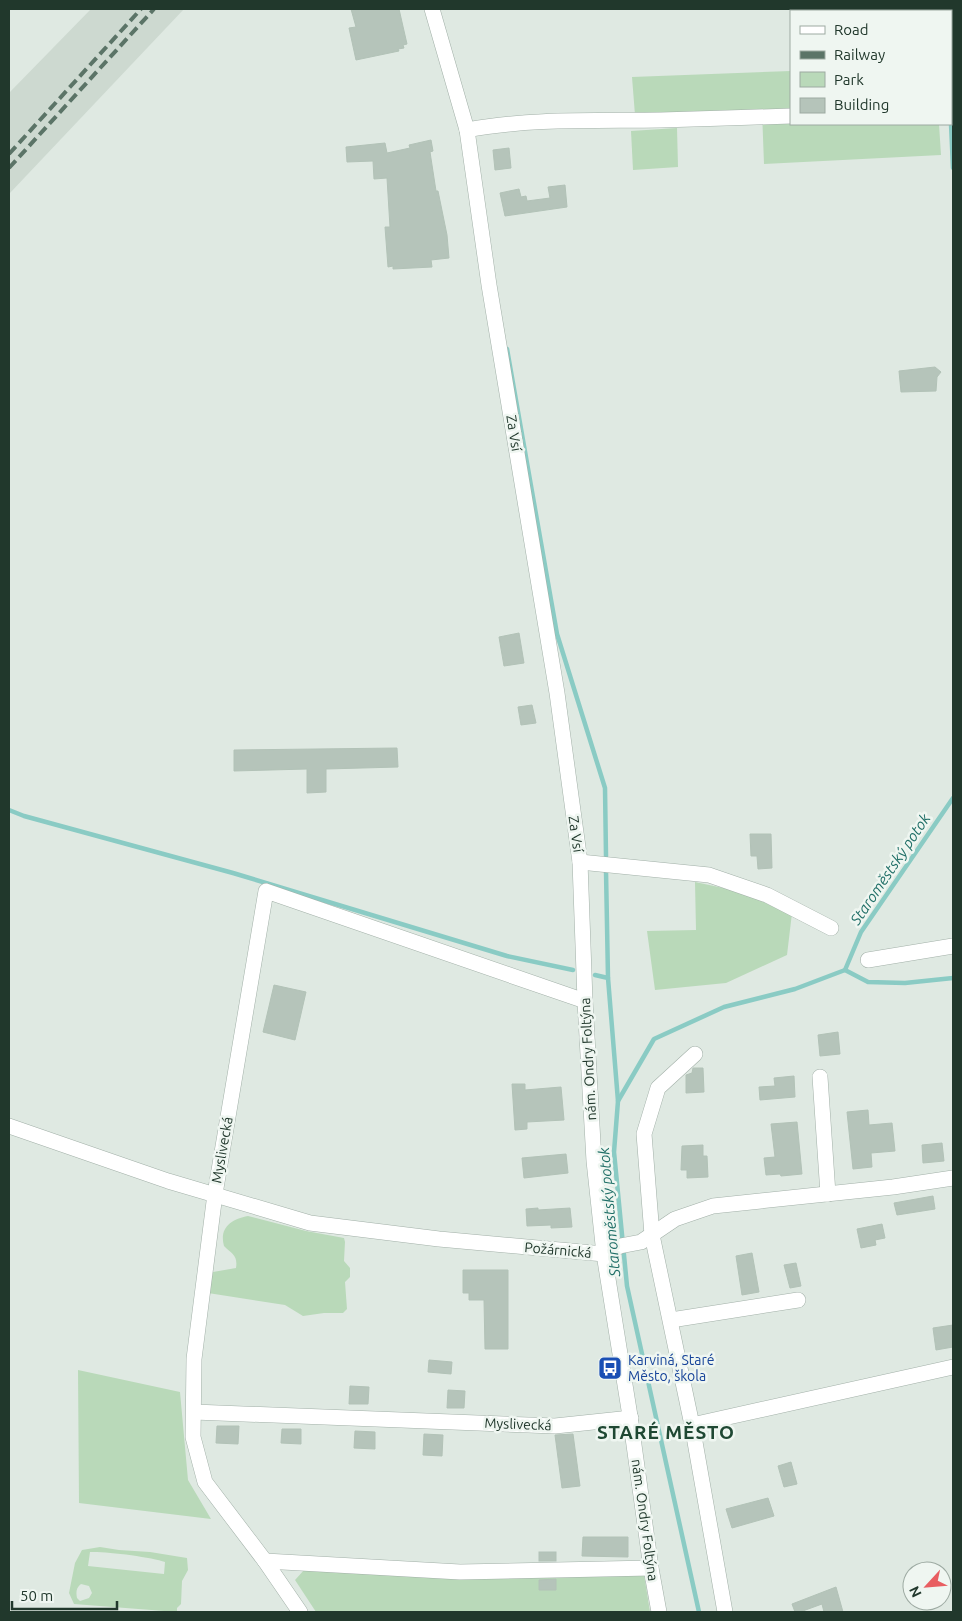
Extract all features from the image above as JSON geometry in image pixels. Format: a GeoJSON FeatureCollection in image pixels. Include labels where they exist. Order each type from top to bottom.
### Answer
{"type":"FeatureCollection","features":[{"type":"Feature","properties":{"kind":"street","name":"Za Vsí"},"geometry":{"type":"LineString","coordinates":[[432,9],[467,130],[489,285],[557,693],[580,862],[585,982]]}},
{"type":"Feature","properties":{"kind":"street"},"geometry":{"type":"LineString","coordinates":[[467,130],[504,124],[617,119],[660,120],[790,116]]}},
{"type":"Feature","properties":{"kind":"street","name":"Za Vsí"},"geometry":{"type":"LineString","coordinates":[[580,862],[709,875],[766,895],[831,928]]}},
{"type":"Feature","properties":{"kind":"street","name":"Myslivecká"},"geometry":{"type":"LineString","coordinates":[[300,1612],[265,1561],[205,1482],[193,1438],[194,1358],[215,1194],[266,890],[585,1001]]}},
{"type":"Feature","properties":{"kind":"street"},"geometry":{"type":"LineString","coordinates":[[868,960],[953,946]]}},
{"type":"Feature","properties":{"kind":"street","name":"nám. Ondry Foltýna"},"geometry":{"type":"LineString","coordinates":[[585,982],[594,1161],[604,1254],[631,1418],[651,1568],[659,1612]]}},
{"type":"Feature","properties":{"kind":"street"},"geometry":{"type":"LineString","coordinates":[[695,1054],[658,1088],[644,1134],[652,1235],[692,1425],[725,1612]]}},
{"type":"Feature","properties":{"kind":"street"},"geometry":{"type":"LineString","coordinates":[[820,1077],[828,1194]]}},
{"type":"Feature","properties":{"kind":"street","name":"Požárnická"},"geometry":{"type":"LineString","coordinates":[[9,1126],[168,1181],[310,1223],[439,1239],[604,1254],[641,1242],[675,1219],[713,1206],[892,1187],[953,1178]]}},
{"type":"Feature","properties":{"kind":"street"},"geometry":{"type":"LineString","coordinates":[[671,1320],[798,1300]]}},
{"type":"Feature","properties":{"kind":"street"},"geometry":{"type":"LineString","coordinates":[[692,1425],[953,1367]]}},
{"type":"Feature","properties":{"kind":"street","name":"Myslivecká"},"geometry":{"type":"LineString","coordinates":[[194,1412],[555,1426],[631,1418]]}},
{"type":"Feature","properties":{"kind":"street"},"geometry":{"type":"LineString","coordinates":[[265,1561],[460,1572],[651,1568]]}},
{"type":"Feature","properties":{"kind":"shaded area"},"geometry":{"type":"Polygon","coordinates":[[[91,9],[184,9],[9,194],[9,93],[91,9]]]}},
{"type":"Feature","properties":{"kind":"green space"},"geometry":{"type":"Polygon","coordinates":[[[790,71],[790,125],[939,125],[941,155],[764,164],[762,111],[635,115],[632,77],[790,71]]]}},
{"type":"Feature","properties":{"kind":"green space"},"geometry":{"type":"Polygon","coordinates":[[[677,128],[678,167],[633,170],[631,131],[677,128]]]}},
{"type":"Feature","properties":{"kind":"green space"},"geometry":{"type":"Polygon","coordinates":[[[695,882],[761,896],[792,913],[787,955],[726,983],[655,990],[647,931],[696,930],[695,882]]]}},
{"type":"Feature","properties":{"kind":"green space"},"geometry":{"type":"Polygon","coordinates":[[[248,1216],[306,1231],[344,1238],[344,1261],[350,1268],[350,1277],[345,1282],[347,1309],[343,1313],[303,1316],[285,1305],[208,1293],[213,1272],[236,1268],[235,1257],[224,1246],[223,1234],[225,1229],[236,1219],[248,1216]]]}},
{"type":"Feature","properties":{"kind":"green space"},"geometry":{"type":"Polygon","coordinates":[[[78,1370],[180,1392],[188,1480],[211,1519],[79,1503],[78,1370]]]}},
{"type":"Feature","properties":{"kind":"green space"},"geometry":{"type":"Polygon","coordinates":[[[100,1547],[187,1558],[188,1570],[182,1581],[181,1604],[177,1608],[177,1612],[74,1604],[69,1593],[75,1563],[82,1550],[100,1547]],[[90,1552],[88,1566],[164,1574],[165,1562],[159,1560],[106,1552],[90,1552]],[[81,1584],[77,1592],[77,1598],[80,1601],[89,1598],[92,1593],[89,1586],[81,1584]]]}},
{"type":"Feature","properties":{"kind":"green space"},"geometry":{"type":"Polygon","coordinates":[[[305,1569],[644,1574],[650,1612],[316,1612],[295,1580],[305,1569]]]}},
{"type":"Feature","properties":{"kind":"building"},"geometry":{"type":"Polygon","coordinates":[[[351,9],[399,9],[407,44],[403,45],[404,48],[398,49],[399,51],[356,60],[349,28],[356,27],[351,9]]]}},
{"type":"Feature","properties":{"kind":"building"},"geometry":{"type":"Polygon","coordinates":[[[431,140],[433,151],[430,152],[436,191],[438,191],[447,235],[449,258],[431,260],[432,267],[393,269],[393,266],[388,267],[385,227],[390,227],[387,178],[374,179],[373,161],[347,162],[346,147],[385,143],[387,153],[410,148],[409,145],[431,140]]]}},
{"type":"Feature","properties":{"kind":"building"},"geometry":{"type":"Polygon","coordinates":[[[509,148],[511,168],[495,170],[493,150],[509,148]]]}},
{"type":"Feature","properties":{"kind":"building"},"geometry":{"type":"Polygon","coordinates":[[[565,185],[567,207],[505,216],[500,193],[519,189],[521,197],[526,196],[527,201],[550,198],[548,187],[565,185]]]}},
{"type":"Feature","properties":{"kind":"building"},"geometry":{"type":"Polygon","coordinates":[[[935,367],[941,372],[937,377],[936,391],[901,392],[899,371],[935,367]]]}},
{"type":"Feature","properties":{"kind":"building"},"geometry":{"type":"Polygon","coordinates":[[[519,633],[524,663],[504,666],[499,637],[519,633]]]}},
{"type":"Feature","properties":{"kind":"building"},"geometry":{"type":"Polygon","coordinates":[[[532,705],[536,723],[521,725],[518,707],[532,705]]]}},
{"type":"Feature","properties":{"kind":"building"},"geometry":{"type":"Polygon","coordinates":[[[397,748],[398,767],[326,769],[326,792],[307,793],[307,769],[234,771],[234,750],[397,748]]]}},
{"type":"Feature","properties":{"kind":"building"},"geometry":{"type":"Polygon","coordinates":[[[750,834],[771,834],[772,868],[758,869],[757,856],[751,856],[750,834]]]}},
{"type":"Feature","properties":{"kind":"building"},"geometry":{"type":"Polygon","coordinates":[[[274,985],[306,992],[295,1040],[263,1032],[274,985]]]}},
{"type":"Feature","properties":{"kind":"building"},"geometry":{"type":"Polygon","coordinates":[[[838,1032],[840,1054],[820,1056],[818,1035],[838,1032]]]}},
{"type":"Feature","properties":{"kind":"building"},"geometry":{"type":"Polygon","coordinates":[[[693,1068],[703,1068],[704,1092],[686,1093],[686,1075],[692,1073],[693,1068]]]}},
{"type":"Feature","properties":{"kind":"building"},"geometry":{"type":"Polygon","coordinates":[[[794,1076],[795,1097],[760,1100],[759,1087],[775,1086],[774,1078],[794,1076]]]}},
{"type":"Feature","properties":{"kind":"building"},"geometry":{"type":"Polygon","coordinates":[[[512,1084],[525,1084],[525,1090],[561,1087],[564,1120],[527,1122],[527,1129],[515,1130],[512,1084]]]}},
{"type":"Feature","properties":{"kind":"building"},"geometry":{"type":"Polygon","coordinates":[[[868,1110],[869,1125],[892,1123],[895,1151],[871,1153],[872,1167],[853,1169],[847,1112],[868,1110]]]}},
{"type":"Feature","properties":{"kind":"building"},"geometry":{"type":"Polygon","coordinates":[[[797,1122],[802,1174],[766,1175],[764,1158],[775,1157],[771,1124],[797,1122]]]}},
{"type":"Feature","properties":{"kind":"building"},"geometry":{"type":"Polygon","coordinates":[[[942,1143],[944,1161],[923,1163],[922,1145],[942,1143]]]}},
{"type":"Feature","properties":{"kind":"building"},"geometry":{"type":"Polygon","coordinates":[[[703,1145],[703,1156],[707,1156],[708,1177],[687,1178],[687,1170],[681,1170],[682,1146],[703,1145]]]}},
{"type":"Feature","properties":{"kind":"building"},"geometry":{"type":"Polygon","coordinates":[[[566,1154],[568,1173],[524,1178],[522,1158],[566,1154]]]}},
{"type":"Feature","properties":{"kind":"building"},"geometry":{"type":"Polygon","coordinates":[[[933,1196],[935,1209],[897,1215],[894,1203],[933,1196]]]}},
{"type":"Feature","properties":{"kind":"building"},"geometry":{"type":"Polygon","coordinates":[[[538,1208],[538,1210],[570,1208],[572,1227],[551,1228],[551,1225],[527,1226],[526,1209],[538,1208]]]}},
{"type":"Feature","properties":{"kind":"building"},"geometry":{"type":"Polygon","coordinates":[[[882,1224],[885,1238],[875,1240],[876,1245],[861,1248],[857,1229],[882,1224]]]}},
{"type":"Feature","properties":{"kind":"building"},"geometry":{"type":"Polygon","coordinates":[[[752,1253],[759,1292],[742,1295],[736,1256],[752,1253]]]}},
{"type":"Feature","properties":{"kind":"building"},"geometry":{"type":"Polygon","coordinates":[[[796,1263],[801,1286],[790,1288],[784,1265],[796,1263]]]}},
{"type":"Feature","properties":{"kind":"building"},"geometry":{"type":"Polygon","coordinates":[[[463,1270],[508,1270],[508,1349],[485,1349],[484,1300],[469,1300],[469,1293],[463,1293],[463,1270]]]}},
{"type":"Feature","properties":{"kind":"building"},"geometry":{"type":"Polygon","coordinates":[[[953,1325],[953,1347],[936,1350],[933,1328],[953,1325]]]}},
{"type":"Feature","properties":{"kind":"building"},"geometry":{"type":"Polygon","coordinates":[[[429,1360],[452,1362],[451,1374],[428,1372],[429,1360]]]}},
{"type":"Feature","properties":{"kind":"building"},"geometry":{"type":"Polygon","coordinates":[[[350,1386],[369,1387],[368,1404],[349,1404],[350,1386]]]}},
{"type":"Feature","properties":{"kind":"building"},"geometry":{"type":"Polygon","coordinates":[[[448,1390],[465,1391],[464,1408],[447,1408],[448,1390]]]}},
{"type":"Feature","properties":{"kind":"building"},"geometry":{"type":"Polygon","coordinates":[[[217,1426],[239,1426],[238,1444],[216,1443],[217,1426]]]}},
{"type":"Feature","properties":{"kind":"building"},"geometry":{"type":"Polygon","coordinates":[[[282,1429],[301,1429],[301,1444],[281,1443],[282,1429]]]}},
{"type":"Feature","properties":{"kind":"building"},"geometry":{"type":"Polygon","coordinates":[[[355,1431],[375,1432],[375,1449],[354,1448],[355,1431]]]}},
{"type":"Feature","properties":{"kind":"building"},"geometry":{"type":"Polygon","coordinates":[[[424,1434],[443,1435],[442,1456],[423,1455],[424,1434]]]}},
{"type":"Feature","properties":{"kind":"building"},"geometry":{"type":"Polygon","coordinates":[[[573,1434],[580,1486],[562,1488],[555,1435],[573,1434]]]}},
{"type":"Feature","properties":{"kind":"building"},"geometry":{"type":"Polygon","coordinates":[[[791,1462],[797,1484],[784,1487],[778,1466],[791,1462]]]}},
{"type":"Feature","properties":{"kind":"building"},"geometry":{"type":"Polygon","coordinates":[[[768,1498],[774,1516],[732,1528],[726,1509],[768,1498]]]}},
{"type":"Feature","properties":{"kind":"building"},"geometry":{"type":"Polygon","coordinates":[[[583,1537],[628,1537],[628,1557],[582,1556],[583,1537]]]}},
{"type":"Feature","properties":{"kind":"building"},"geometry":{"type":"Polygon","coordinates":[[[539,1552],[556,1552],[556,1561],[539,1561],[539,1552]]]}},
{"type":"Feature","properties":{"kind":"building"},"geometry":{"type":"Polygon","coordinates":[[[556,1579],[556,1590],[539,1590],[539,1580],[556,1579]]]}},
{"type":"Feature","properties":{"kind":"building"},"geometry":{"type":"Polygon","coordinates":[[[836,1587],[843,1612],[824,1612],[822,1604],[795,1612],[792,1604],[836,1587]]]}},
{"type":"Feature","properties":{"kind":"waterway","name":"Staroměstský potok"},"geometry":{"type":"LineString","coordinates":[[951,125],[953,168]]}},
{"type":"Feature","properties":{"kind":"waterway"},"geometry":{"type":"LineString","coordinates":[[507,349],[557,634],[605,788],[606,856]]}},
{"type":"Feature","properties":{"kind":"waterway","name":"Staroměstský potok"},"geometry":{"type":"LineString","coordinates":[[699,1612],[627,1286],[614,1152],[618,1101],[654,1039],[724,1007],[795,989],[845,970],[861,932],[953,798]]}},
{"type":"Feature","properties":{"kind":"waterway"},"geometry":{"type":"LineString","coordinates":[[9,810],[24,816],[233,873],[507,956],[573,970]]}},
{"type":"Feature","properties":{"kind":"waterway"},"geometry":{"type":"LineString","coordinates":[[606,871],[608,978]]}},
{"type":"Feature","properties":{"kind":"waterway"},"geometry":{"type":"LineString","coordinates":[[845,970],[868,982],[905,983],[953,978]]}},
{"type":"Feature","properties":{"kind":"waterway"},"geometry":{"type":"LineString","coordinates":[[595,975],[608,978],[618,1101]]}},
{"type":"Feature","properties":{"kind":"railway"},"geometry":{"type":"LineString","coordinates":[[9,154],[141,9]]}},
{"type":"Feature","properties":{"kind":"railway"},"geometry":{"type":"LineString","coordinates":[[9,168],[154,9]]}},
{"type":"Feature","properties":{"kind":"place","name":"Karviná, Staré Město, škola"},"geometry":{"type":"Point","coordinates":[610,1368]}},
{"type":"Feature","properties":{"kind":"district","name":"STARÉ MĚSTO"},"geometry":{"type":"Point","coordinates":[666,1432]}}]}
